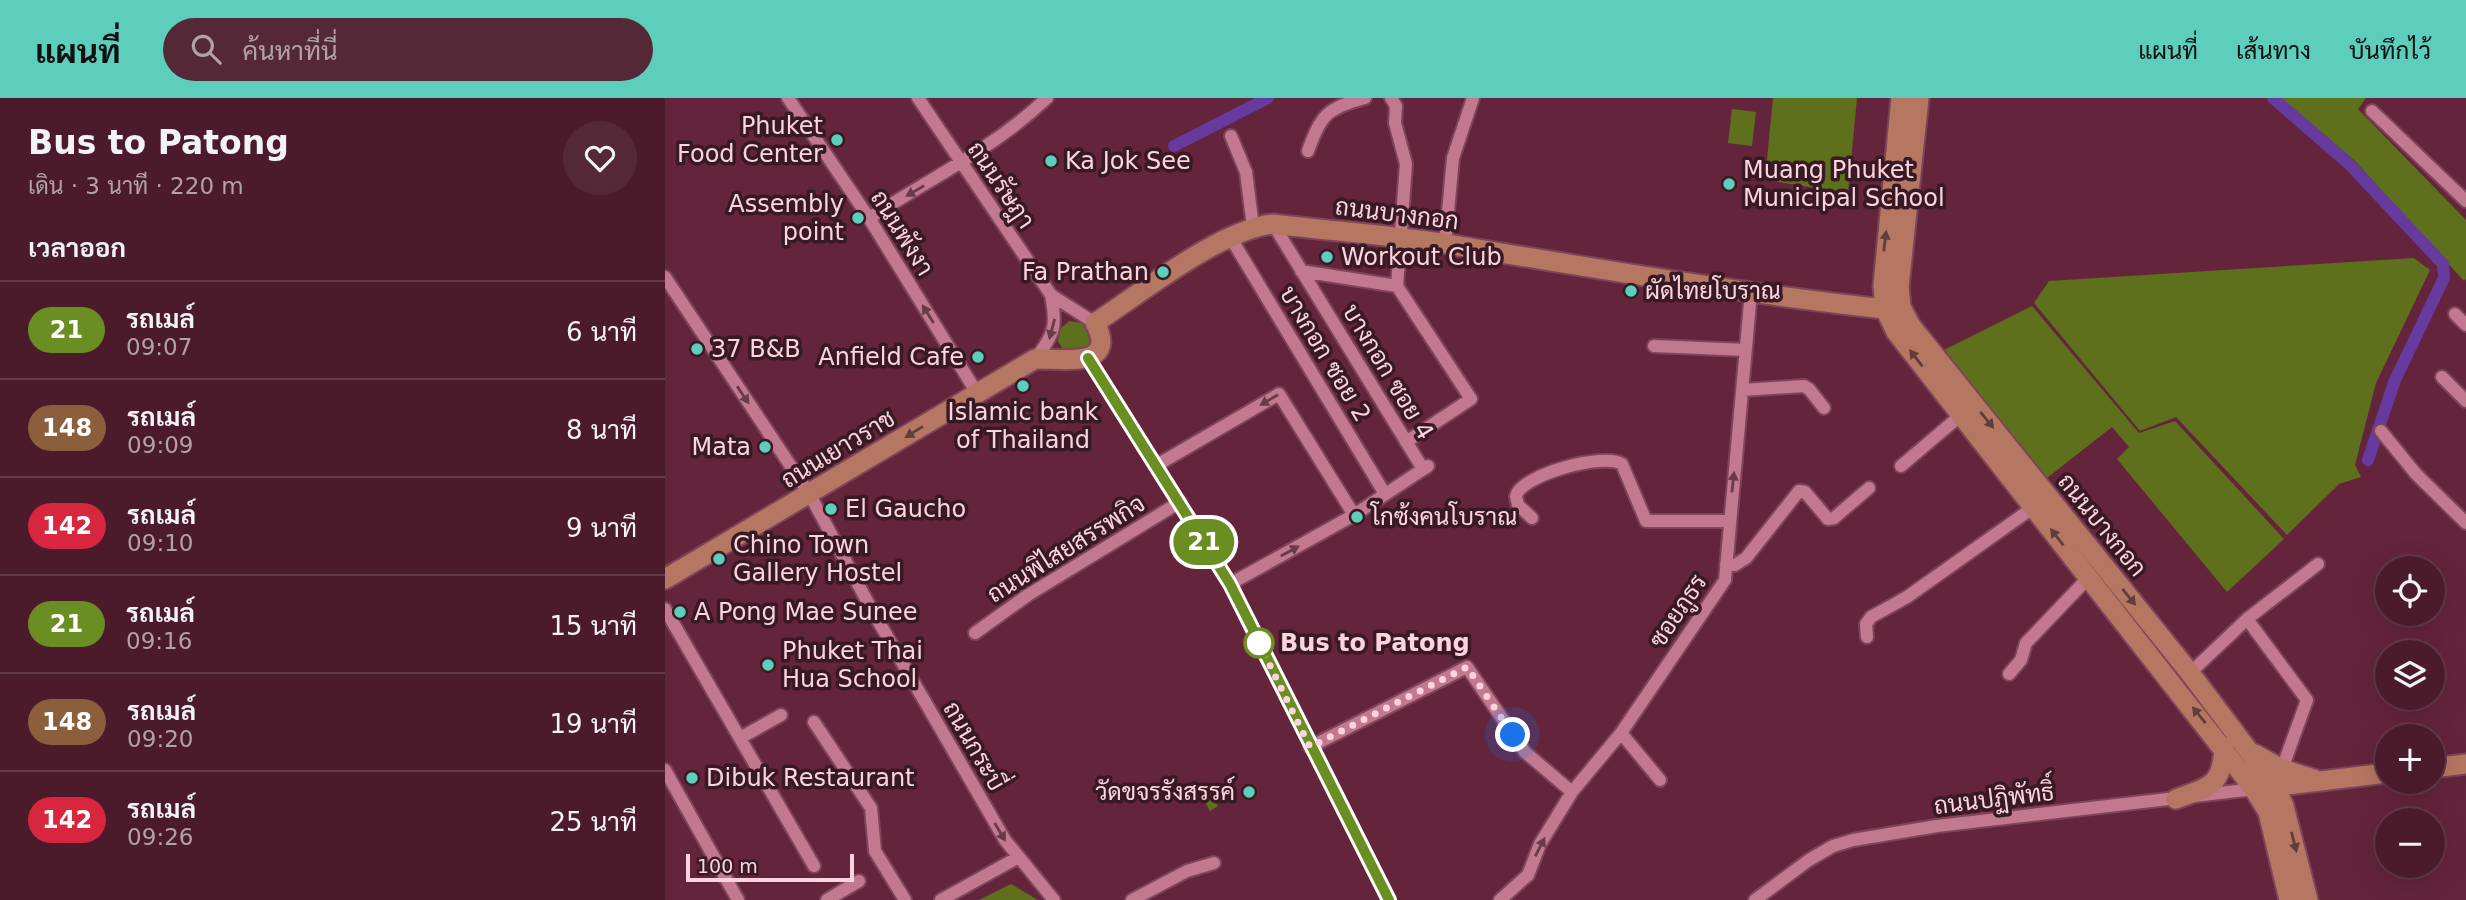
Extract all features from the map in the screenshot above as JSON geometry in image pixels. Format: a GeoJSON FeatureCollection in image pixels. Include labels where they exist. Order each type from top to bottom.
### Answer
{"type":"FeatureCollection","features":[{"type":"Feature","properties":{"kind":"main road"},"geometry":{"type":"LineString","coordinates":[[1893,308],[1884,254],[1901,98]]}},
{"type":"Feature","properties":{"kind":"main road"},"geometry":{"type":"LineString","coordinates":[[1893,308],[1919,98]]}},
{"type":"Feature","properties":{"kind":"main road","name":"ถนนบางกอก"},"geometry":{"type":"LineString","coordinates":[[1095,323],[1229,235],[1273,224],[1445,244],[1751,292],[1893,308],[1911,326],[2190,673],[2246,748],[2278,778]]}},
{"type":"Feature","properties":{"kind":"main road","name":"ถนนบางกอก"},"geometry":{"type":"LineString","coordinates":[[1893,308],[1896,332],[2224,747],[2254,789],[2268,812],[2289,900]]}},
{"type":"Feature","properties":{"kind":"main road"},"geometry":{"type":"LineString","coordinates":[[1035,359],[1079,361],[1088,358],[1095,353],[1100,338],[1095,323]]}},
{"type":"Feature","properties":{"kind":"main road","name":"ถนนเยาวราช"},"geometry":{"type":"LineString","coordinates":[[665,579],[1035,359]]}},
{"type":"Feature","properties":{"kind":"main road"},"geometry":{"type":"LineString","coordinates":[[2176,799],[2210,786],[2223,771],[2224,747]]}},
{"type":"Feature","properties":{"kind":"main road"},"geometry":{"type":"LineString","coordinates":[[2445,767],[2466,764]]}},
{"type":"Feature","properties":{"kind":"main road"},"geometry":{"type":"LineString","coordinates":[[2254,789],[2278,778],[2322,781],[2375,774]]}},
{"type":"Feature","properties":{"kind":"main road"},"geometry":{"type":"LineString","coordinates":[[2278,778],[2308,900]]}},
{"type":"Feature","properties":{"kind":"street","name":"ถนนพังงา"},"geometry":{"type":"LineString","coordinates":[[788,98],[869,218],[977,393]]}},
{"type":"Feature","properties":{"kind":"street","name":"ถนนรัษฎา"},"geometry":{"type":"LineString","coordinates":[[918,98],[1051,295]]}},
{"type":"Feature","properties":{"kind":"street"},"geometry":{"type":"LineString","coordinates":[[869,218],[961,164],[1019,124],[1047,98]]}},
{"type":"Feature","properties":{"kind":"street"},"geometry":{"type":"LineString","coordinates":[[1308,151],[1318,124],[1328,110],[1366,98]]}},
{"type":"Feature","properties":{"kind":"street"},"geometry":{"type":"LineString","coordinates":[[1391,98],[1397,106],[1395,123],[1406,164],[1403,239],[1397,286],[1471,399],[1406,442]]}},
{"type":"Feature","properties":{"kind":"street"},"geometry":{"type":"LineString","coordinates":[[1445,244],[1453,158],[1473,98]]}},
{"type":"Feature","properties":{"kind":"street"},"geometry":{"type":"LineString","coordinates":[[2372,111],[2466,201]]}},
{"type":"Feature","properties":{"kind":"street"},"geometry":{"type":"LineString","coordinates":[[1231,136],[1246,172],[1253,227]]}},
{"type":"Feature","properties":{"kind":"street","name":"บางกอก ซอย 4"},"geometry":{"type":"LineString","coordinates":[[1273,224],[1406,442],[1426,468],[1385,494]]}},
{"type":"Feature","properties":{"kind":"street","name":"บางกอก ซอย 2"},"geometry":{"type":"LineString","coordinates":[[1229,235],[1385,494]]}},
{"type":"Feature","properties":{"kind":"street"},"geometry":{"type":"LineString","coordinates":[[1301,271],[1397,286]]}},
{"type":"Feature","properties":{"kind":"street","name":"ถนนกระบี่"},"geometry":{"type":"LineString","coordinates":[[665,277],[810,495],[873,612],[1017,858],[1054,900]]}},
{"type":"Feature","properties":{"kind":"street","name":"ซอยภูธร"},"geometry":{"type":"LineString","coordinates":[[1500,900],[1528,875],[1540,844],[1573,792],[1621,733],[1725,580],[1728,521],[1751,292]]}},
{"type":"Feature","properties":{"kind":"street"},"geometry":{"type":"LineString","coordinates":[[1051,295],[1095,323]]}},
{"type":"Feature","properties":{"kind":"street"},"geometry":{"type":"LineString","coordinates":[[1035,359],[1048,343],[1056,322],[1051,295]]}},
{"type":"Feature","properties":{"kind":"street"},"geometry":{"type":"LineString","coordinates":[[2455,314],[2466,325]]}},
{"type":"Feature","properties":{"kind":"street"},"geometry":{"type":"LineString","coordinates":[[1654,346],[1746,350]]}},
{"type":"Feature","properties":{"kind":"street"},"geometry":{"type":"LineString","coordinates":[[1088,358],[1230,584],[1389,900]]}},
{"type":"Feature","properties":{"kind":"street"},"geometry":{"type":"LineString","coordinates":[[2442,377],[2466,401]]}},
{"type":"Feature","properties":{"kind":"street"},"geometry":{"type":"LineString","coordinates":[[1742,390],[1804,386],[1824,408]]}},
{"type":"Feature","properties":{"kind":"street"},"geometry":{"type":"LineString","coordinates":[[1157,465],[1279,394],[1353,515]]}},
{"type":"Feature","properties":{"kind":"street"},"geometry":{"type":"LineString","coordinates":[[1901,466],[1961,415]]}},
{"type":"Feature","properties":{"kind":"street"},"geometry":{"type":"LineString","coordinates":[[2381,431],[2416,474],[2466,523]]}},
{"type":"Feature","properties":{"kind":"street"},"geometry":{"type":"LineString","coordinates":[[1532,518],[1518,505],[1515,496],[1522,485],[1594,460],[1612,459],[1622,464],[1646,521],[1728,521]]}},
{"type":"Feature","properties":{"kind":"street"},"geometry":{"type":"LineString","coordinates":[[1726,565],[1735,565],[1747,558],[1799,491],[1805,492],[1828,519],[1834,518],[1869,488]]}},
{"type":"Feature","properties":{"kind":"street"},"geometry":{"type":"LineString","coordinates":[[1230,584],[1385,494]]}},
{"type":"Feature","properties":{"kind":"street","name":"ถนนพิไสยสรรพกิจ"},"geometry":{"type":"LineString","coordinates":[[975,633],[1028,595],[1180,502]]}},
{"type":"Feature","properties":{"kind":"street"},"geometry":{"type":"LineString","coordinates":[[1867,637],[1866,624],[1871,617],[1907,597],[2034,507]]}},
{"type":"Feature","properties":{"kind":"street"},"geometry":{"type":"LineString","coordinates":[[2190,673],[2247,619],[2318,564]]}},
{"type":"Feature","properties":{"kind":"street"},"geometry":{"type":"LineString","coordinates":[[2009,674],[2021,660],[2026,643],[2089,577]]}},
{"type":"Feature","properties":{"kind":"street"},"geometry":{"type":"LineString","coordinates":[[665,609],[814,866]]}},
{"type":"Feature","properties":{"kind":"street"},"geometry":{"type":"LineString","coordinates":[[2247,619],[2307,700],[2278,778]]}},
{"type":"Feature","properties":{"kind":"street"},"geometry":{"type":"LineString","coordinates":[[1310,747],[1467,667],[1487,702],[1525,752],[1573,792]]}},
{"type":"Feature","properties":{"kind":"street"},"geometry":{"type":"LineString","coordinates":[[740,738],[781,715]]}},
{"type":"Feature","properties":{"kind":"street"},"geometry":{"type":"LineString","coordinates":[[814,722],[871,808],[875,851],[905,900]]}},
{"type":"Feature","properties":{"kind":"street"},"geometry":{"type":"LineString","coordinates":[[1621,733],[1660,780]]}},
{"type":"Feature","properties":{"kind":"street"},"geometry":{"type":"LineString","coordinates":[[665,770],[738,900]]}},
{"type":"Feature","properties":{"kind":"street","name":"ถนนปฏิพัทธิ์"},"geometry":{"type":"LineString","coordinates":[[1755,900],[1809,860],[1833,846],[1853,840],[1937,826],[2254,789]]}},
{"type":"Feature","properties":{"kind":"street"},"geometry":{"type":"LineString","coordinates":[[941,900],[1017,858]]}},
{"type":"Feature","properties":{"kind":"street"},"geometry":{"type":"LineString","coordinates":[[1132,900],[1187,871],[1214,863]]}},
{"type":"Feature","properties":{"kind":"street"},"geometry":{"type":"LineString","coordinates":[[827,900],[859,881]]}},
{"type":"Feature","properties":{"kind":"green space"},"geometry":{"type":"Polygon","coordinates":[[[1773,98],[1857,98],[1848,193],[1765,180],[1773,98]]]}},
{"type":"Feature","properties":{"kind":"green space"},"geometry":{"type":"Polygon","coordinates":[[[2281,98],[2366,98],[2358,109],[2466,220],[2466,279],[2464,281],[2354,160],[2281,98]]]}},
{"type":"Feature","properties":{"kind":"green space"},"geometry":{"type":"Polygon","coordinates":[[[1732,109],[1756,112],[1752,146],[1728,143],[1732,109]]]}},
{"type":"Feature","properties":{"kind":"green space"},"geometry":{"type":"Polygon","coordinates":[[[2414,258],[2430,270],[2376,383],[2355,465],[2361,477],[2339,484],[2287,535],[2176,417],[2140,431],[2034,303],[2049,281],[2414,258]]]}},
{"type":"Feature","properties":{"kind":"green space"},"geometry":{"type":"Polygon","coordinates":[[[2032,306],[2139,433],[2175,421],[2284,539],[2227,592],[2117,459],[2129,447],[2112,427],[2047,478],[1944,350],[2032,306]]]}},
{"type":"Feature","properties":{"kind":"green space"},"geometry":{"type":"Polygon","coordinates":[[[1069,321],[1087,324],[1093,333],[1089,350],[1064,351],[1058,341],[1060,329],[1069,321]]]}},
{"type":"Feature","properties":{"kind":"green space"},"geometry":{"type":"Polygon","coordinates":[[[1204,783],[1218,806],[1210,811],[1197,787],[1204,783]]]}},
{"type":"Feature","properties":{"kind":"green space"},"geometry":{"type":"Polygon","coordinates":[[[1011,884],[1038,900],[979,900],[1011,884]]]}},
{"type":"Feature","properties":{"kind":"waterway"},"geometry":{"type":"LineString","coordinates":[[1174,146],[1268,98]]}},
{"type":"Feature","properties":{"kind":"waterway"},"geometry":{"type":"LineString","coordinates":[[2273,98],[2349,164],[2443,264],[2444,278],[2395,380],[2368,460]]}},
{"type":"Feature","properties":{"kind":"bus line","name":"21"},"geometry":{"type":"LineString","coordinates":[[1088,358],[1230,584],[1332,792],[1389,900]]}},
{"type":"Feature","properties":{"kind":"place","name":"Phuket Food Center"},"geometry":{"type":"Point","coordinates":[837,140]}},
{"type":"Feature","properties":{"kind":"place","name":"Ka Jok See"},"geometry":{"type":"Point","coordinates":[1051,161]}},
{"type":"Feature","properties":{"kind":"place","name":"Muang Phuket Municipal School"},"geometry":{"type":"Point","coordinates":[1729,184]}},
{"type":"Feature","properties":{"kind":"place","name":"Assembly point"},"geometry":{"type":"Point","coordinates":[858,218]}},
{"type":"Feature","properties":{"kind":"place","name":"Workout Club"},"geometry":{"type":"Point","coordinates":[1327,257]}},
{"type":"Feature","properties":{"kind":"place","name":"Fa Prathan"},"geometry":{"type":"Point","coordinates":[1163,272]}},
{"type":"Feature","properties":{"kind":"place","name":"ผัดไทยโบราณ"},"geometry":{"type":"Point","coordinates":[1631,291]}},
{"type":"Feature","properties":{"kind":"place","name":"37 B&B"},"geometry":{"type":"Point","coordinates":[697,349]}},
{"type":"Feature","properties":{"kind":"place","name":"Anfield Cafe"},"geometry":{"type":"Point","coordinates":[978,357]}},
{"type":"Feature","properties":{"kind":"place","name":"Islamic bank of Thailand"},"geometry":{"type":"Point","coordinates":[1023,386]}},
{"type":"Feature","properties":{"kind":"place","name":"Mata"},"geometry":{"type":"Point","coordinates":[765,447]}},
{"type":"Feature","properties":{"kind":"place","name":"El Gaucho"},"geometry":{"type":"Point","coordinates":[831,509]}},
{"type":"Feature","properties":{"kind":"place","name":"โกซ้งคนโบราณ"},"geometry":{"type":"Point","coordinates":[1357,517]}},
{"type":"Feature","properties":{"kind":"place","name":"Chino Town Gallery Hostel"},"geometry":{"type":"Point","coordinates":[719,559]}},
{"type":"Feature","properties":{"kind":"place","name":"A Pong Mae Sunee"},"geometry":{"type":"Point","coordinates":[680,612]}},
{"type":"Feature","properties":{"kind":"place","name":"Bus to Patong"},"geometry":{"type":"Point","coordinates":[1259,643]}},
{"type":"Feature","properties":{"kind":"place","name":"Phuket Thai Hua School"},"geometry":{"type":"Point","coordinates":[768,665]}},
{"type":"Feature","properties":{"kind":"place","name":"Dibuk Restaurant"},"geometry":{"type":"Point","coordinates":[692,778]}},
{"type":"Feature","properties":{"kind":"place","name":"วัดขจรรังสรรค์"},"geometry":{"type":"Point","coordinates":[1249,792]}},
{"type":"Feature","properties":{"kind":"route"},"geometry":{"type":"LineString","coordinates":[[1259,643],[1310,747],[1467,667],[1487,702],[1513,735]]}}]}
